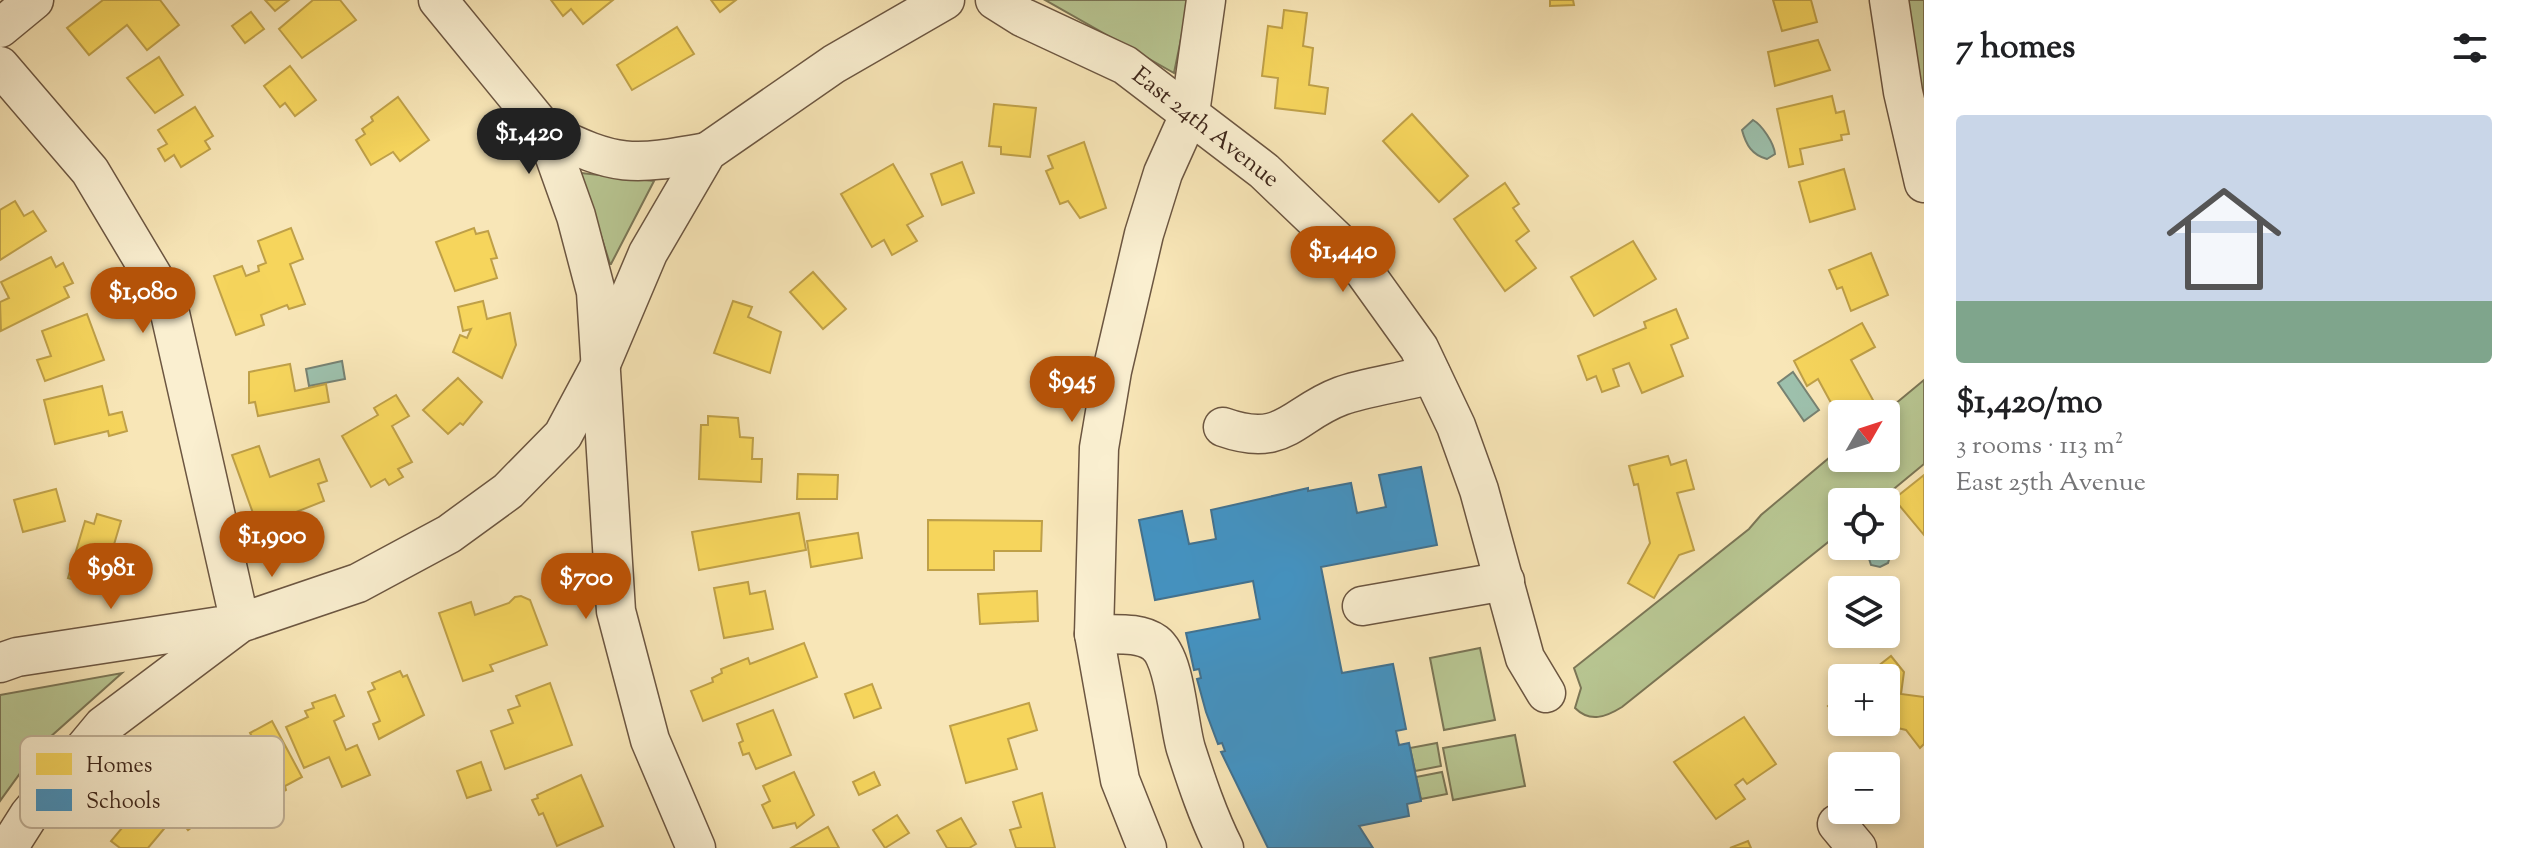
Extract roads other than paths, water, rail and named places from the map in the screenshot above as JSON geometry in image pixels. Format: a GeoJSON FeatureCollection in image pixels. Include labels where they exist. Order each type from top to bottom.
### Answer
{"type":"FeatureCollection","features":[{"type":"Feature","properties":{"kind":"street"},"geometry":{"type":"LineString","coordinates":[[0,28],[34,0]]}},
{"type":"Feature","properties":{"kind":"street"},"geometry":{"type":"LineString","coordinates":[[438,0],[546,132],[576,216],[596,292],[616,611],[650,740],[696,848]]}},
{"type":"Feature","properties":{"kind":"street"},"geometry":{"type":"LineString","coordinates":[[546,132],[599,158],[646,163],[707,152],[834,64],[945,0]]}},
{"type":"Feature","properties":{"kind":"street","name":"East 24th Avenue"},"geometry":{"type":"LineString","coordinates":[[995,0],[1022,17],[1125,65],[1264,171],[1353,256],[1397,313],[1456,426],[1505,581],[1525,658],[1546,693]]}},
{"type":"Feature","properties":{"kind":"street"},"geometry":{"type":"LineString","coordinates":[[1147,848],[1120,780],[1094,634],[1099,448],[1112,371],[1144,234],[1163,173],[1190,113],[1206,0]]}},
{"type":"Feature","properties":{"kind":"street"},"geometry":{"type":"LineString","coordinates":[[1889,0],[1903,92],[1924,183]]}},
{"type":"Feature","properties":{"kind":"street"},"geometry":{"type":"LineString","coordinates":[[0,66],[90,171],[167,300],[240,623]]}},
{"type":"Feature","properties":{"kind":"street"},"geometry":{"type":"LineString","coordinates":[[0,663],[17,657],[240,623],[358,583],[449,534],[508,491],[563,435],[601,364],[648,253],[707,152]]}},
{"type":"Feature","properties":{"kind":"street"},"geometry":{"type":"LineString","coordinates":[[1223,427],[1261,435],[1280,431],[1345,394],[1431,374]]}},
{"type":"Feature","properties":{"kind":"street"},"geometry":{"type":"LineString","coordinates":[[1362,606],[1505,581]]}},
{"type":"Feature","properties":{"kind":"street"},"geometry":{"type":"LineString","coordinates":[[95,736],[103,726],[240,623]]}},
{"type":"Feature","properties":{"kind":"street"},"geometry":{"type":"LineString","coordinates":[[1094,634],[1144,637],[1160,648],[1172,681],[1185,744],[1210,820],[1224,848]]}},
{"type":"Feature","properties":{"kind":"street"},"geometry":{"type":"LineString","coordinates":[[8,848],[21,828]]}}]}
